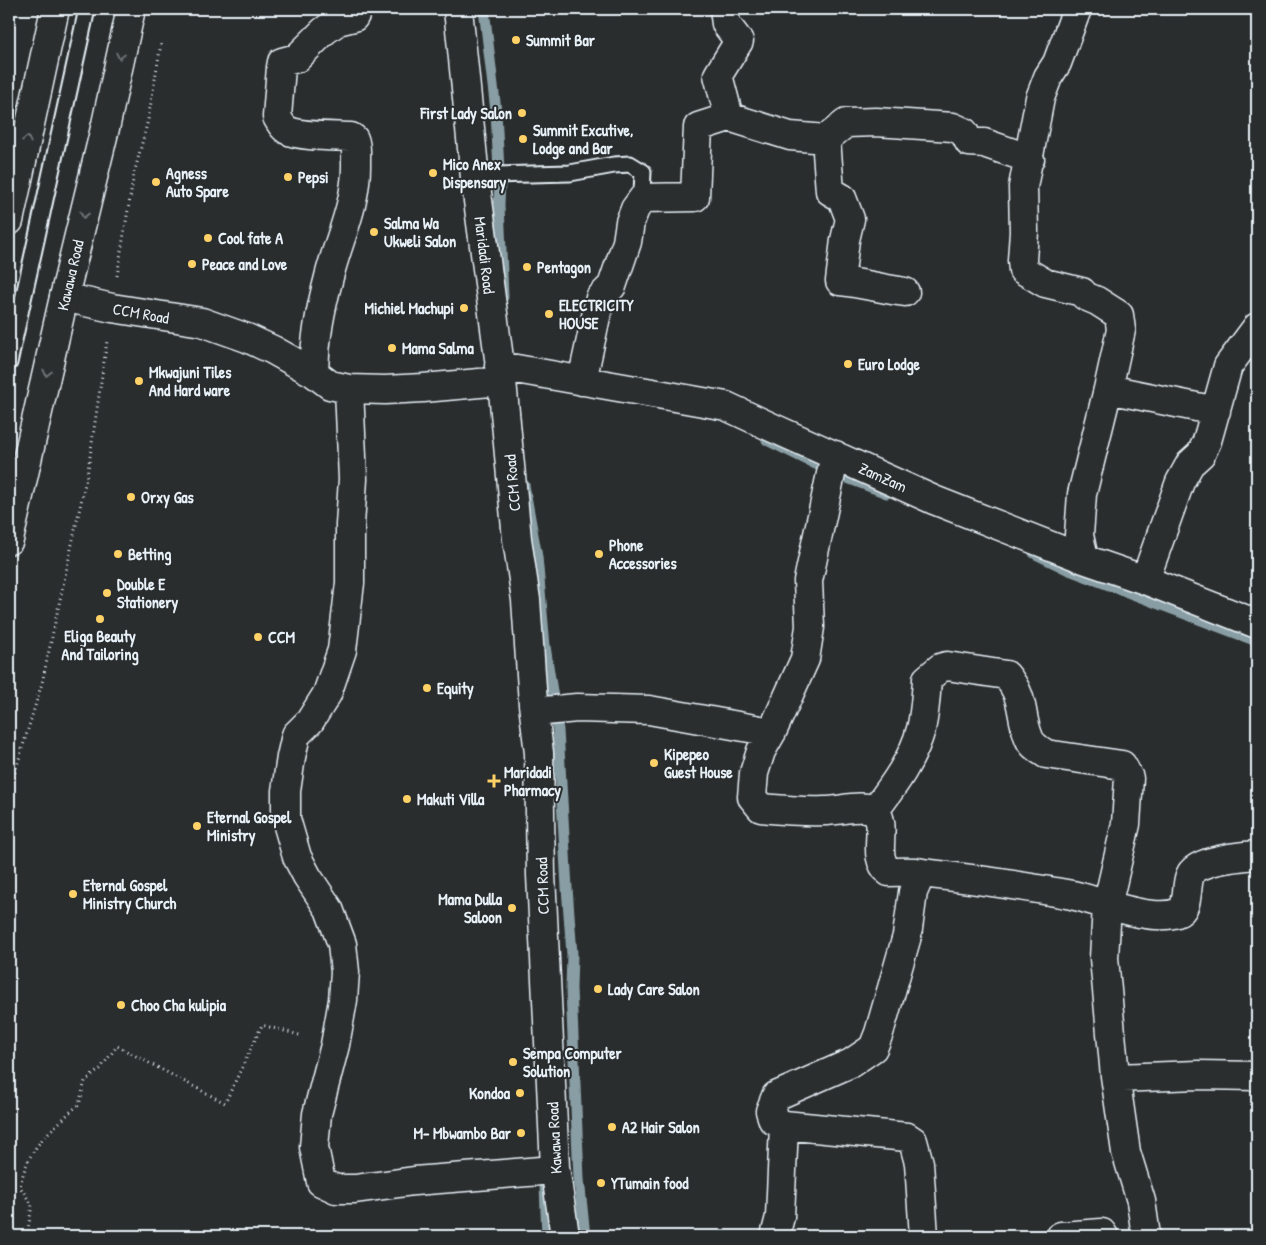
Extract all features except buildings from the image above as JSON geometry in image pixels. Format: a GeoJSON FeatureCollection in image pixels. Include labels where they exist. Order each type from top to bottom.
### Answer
{"type":"FeatureCollection","features":[{"type":"Feature","properties":{"kind":"street"},"geometry":{"type":"LineString","coordinates":[[9,221],[55,9]]}},
{"type":"Feature","properties":{"kind":"street","name":"Kawawa Road"},"geometry":{"type":"LineString","coordinates":[[9,540],[64,297],[106,124],[130,9]]}},
{"type":"Feature","properties":{"kind":"street"},"geometry":{"type":"LineString","coordinates":[[314,373],[315,340],[319,316],[329,275],[353,203],[356,180],[356,145],[351,137],[299,133],[286,129],[281,124],[277,117],[281,67],[282,62],[297,58],[303,54],[324,31],[338,21],[354,17],[358,9]]}},
{"type":"Feature","properties":{"kind":"street","name":"Maridadi Road"},"geometry":{"type":"LineString","coordinates":[[458,9],[475,178],[501,374]]}},
{"type":"Feature","properties":{"kind":"street"},"geometry":{"type":"LineString","coordinates":[[724,9],[726,24],[738,41],[718,75],[729,117]]}},
{"type":"Feature","properties":{"kind":"street"},"geometry":{"type":"LineString","coordinates":[[1077,9],[1053,71],[1048,77],[1040,98],[1030,159],[1023,187],[1024,232],[1022,260],[1023,270],[1046,283],[1082,292],[1085,296],[1098,301],[1119,315],[1121,330],[1082,494],[1079,535],[1084,559]]}},
{"type":"Feature","properties":{"kind":"street"},"geometry":{"type":"LineString","coordinates":[[582,380],[600,298],[612,286],[635,209],[643,198],[694,197],[698,127],[729,117],[790,136],[826,138],[846,123],[876,122],[953,127],[964,132],[969,142],[984,143],[1030,159]]}},
{"type":"Feature","properties":{"kind":"street"},"geometry":{"type":"LineString","coordinates":[[826,138],[830,191],[842,198],[850,219],[845,240],[840,281],[864,283],[905,292]]}},
{"type":"Feature","properties":{"kind":"street","name":"CCM Road"},"geometry":{"type":"LineString","coordinates":[[64,297],[112,308],[202,322],[247,338],[273,350],[314,373],[330,385],[349,389],[414,388],[501,374],[526,600],[534,712],[539,753],[542,884],[550,1039]]}},
{"type":"Feature","properties":{"kind":"street"},"geometry":{"type":"LineString","coordinates":[[1145,580],[1180,482],[1190,464],[1201,454],[1207,441],[1228,366],[1257,327]]}},
{"type":"Feature","properties":{"kind":"street","name":"ZamZam"},"geometry":{"type":"LineString","coordinates":[[501,374],[582,380],[726,406],[934,500],[1257,624]]}},
{"type":"Feature","properties":{"kind":"street"},"geometry":{"type":"LineString","coordinates":[[349,389],[353,479],[350,525],[350,583],[342,650],[327,694],[310,721],[296,735],[286,791],[286,819],[297,857],[329,909],[342,944],[343,1000],[335,1045],[317,1114],[314,1147],[320,1182],[336,1190],[355,1189],[414,1181],[541,1171],[555,1167]]}},
{"type":"Feature","properties":{"kind":"street"},"geometry":{"type":"LineString","coordinates":[[1108,389],[1216,411]]}},
{"type":"Feature","properties":{"kind":"street"},"geometry":{"type":"LineString","coordinates":[[835,456],[808,581],[810,627],[805,658],[761,752],[754,773],[752,797],[761,808],[791,811],[866,808],[875,810],[880,817],[880,859],[888,872],[913,872],[996,882],[1074,896],[1107,906],[1154,914],[1178,912],[1183,908],[1186,899],[1187,881],[1191,872],[1196,867],[1230,858],[1257,855]]}},
{"type":"Feature","properties":{"kind":"street"},"geometry":{"type":"LineString","coordinates":[[875,810],[901,774],[914,749],[921,728],[927,679],[940,668],[947,666],[1006,675],[1015,686],[1022,704],[1029,739],[1036,748],[1046,754],[1122,765],[1129,778],[1126,824],[1107,906],[1104,958],[1116,1078],[1126,1152],[1141,1200],[1146,1236]]}},
{"type":"Feature","properties":{"kind":"street"},"geometry":{"type":"LineString","coordinates":[[534,712],[577,708],[649,710],[772,732]]}},
{"type":"Feature","properties":{"kind":"street"},"geometry":{"type":"LineString","coordinates":[[913,872],[917,883],[913,892],[906,936],[880,1033],[873,1048],[851,1063],[776,1096],[770,1111],[773,1120],[784,1126],[907,1137],[913,1141],[919,1163],[924,1236]]}},
{"type":"Feature","properties":{"kind":"street","name":"Kawawa Road"},"geometry":{"type":"LineString","coordinates":[[550,1039],[555,1167],[564,1236]]}},
{"type":"Feature","properties":{"kind":"street"},"geometry":{"type":"LineString","coordinates":[[1116,1078],[1198,1075],[1257,1076]]}},
{"type":"Feature","properties":{"kind":"street"},"geometry":{"type":"LineString","coordinates":[[775,1236],[780,1217],[784,1126]]}},
{"type":"Feature","properties":{"kind":"street"},"geometry":{"type":"LineString","coordinates":[[1061,1236],[1102,1233],[1104,1236]]}},
{"type":"Feature","properties":{"kind":"lane"},"geometry":{"type":"LineString","coordinates":[[9,351],[68,76],[79,9]]}},
{"type":"Feature","properties":{"kind":"lane"},"geometry":{"type":"LineString","coordinates":[[9,364],[87,9]]}},
{"type":"Feature","properties":{"kind":"lane"},"geometry":{"type":"LineString","coordinates":[[475,178],[495,175],[570,172],[630,164],[644,172],[643,198]]}},
{"type":"Feature","properties":{"kind":"path"},"geometry":{"type":"LineString","coordinates":[[9,792],[42,683],[88,470],[134,174],[148,120],[162,37]]}},
{"type":"Feature","properties":{"kind":"path"},"geometry":{"type":"LineString","coordinates":[[27,1236],[32,1205],[20,1187],[31,1154],[45,1134],[69,1112],[79,1106],[85,1081],[100,1069],[117,1046],[225,1104],[262,1026],[335,1045]]}},
{"type":"Feature","properties":{"kind":"waterway"},"geometry":{"type":"LineString","coordinates":[[484,9],[496,111],[499,171]]}},
{"type":"Feature","properties":{"kind":"waterway"},"geometry":{"type":"LineString","coordinates":[[500,179],[499,205],[503,297]]}},
{"type":"Feature","properties":{"kind":"waterway"},"geometry":{"type":"LineString","coordinates":[[767,440],[832,472],[887,493]]}},
{"type":"Feature","properties":{"kind":"waterway"},"geometry":{"type":"LineString","coordinates":[[524,485],[537,557],[545,646],[558,730],[572,954],[571,988],[579,1179],[585,1236]]}},
{"type":"Feature","properties":{"kind":"waterway"},"geometry":{"type":"LineString","coordinates":[[1034,553],[1067,569],[1257,641]]}},
{"type":"Feature","properties":{"kind":"waterway"},"geometry":{"type":"LineString","coordinates":[[545,1185],[547,1236]]}},
{"type":"Feature","properties":{"kind":"place","name":"Summit Bar"},"geometry":{"type":"Point","coordinates":[516,40]}},
{"type":"Feature","properties":{"kind":"place","name":"First Lady Salon"},"geometry":{"type":"Point","coordinates":[522,113]}},
{"type":"Feature","properties":{"kind":"place","name":"Summit Excutive, Lodge and Bar"},"geometry":{"type":"Point","coordinates":[523,139]}},
{"type":"Feature","properties":{"kind":"place","name":"Mico Anex Dispensary"},"geometry":{"type":"Point","coordinates":[433,173]}},
{"type":"Feature","properties":{"kind":"place","name":"Pepsi"},"geometry":{"type":"Point","coordinates":[288,177]}},
{"type":"Feature","properties":{"kind":"place","name":"Agness Auto Spare"},"geometry":{"type":"Point","coordinates":[156,182]}},
{"type":"Feature","properties":{"kind":"place","name":"Salma Wa Ukweli Salon"},"geometry":{"type":"Point","coordinates":[374,232]}},
{"type":"Feature","properties":{"kind":"place","name":"Cool fate A"},"geometry":{"type":"Point","coordinates":[208,238]}},
{"type":"Feature","properties":{"kind":"place","name":"Peace and Love"},"geometry":{"type":"Point","coordinates":[192,264]}},
{"type":"Feature","properties":{"kind":"place","name":"Pentagon"},"geometry":{"type":"Point","coordinates":[527,267]}},
{"type":"Feature","properties":{"kind":"place","name":"Michiel Machupi"},"geometry":{"type":"Point","coordinates":[464,308]}},
{"type":"Feature","properties":{"kind":"place","name":"ELECTRICITY HOUSE"},"geometry":{"type":"Point","coordinates":[549,314]}},
{"type":"Feature","properties":{"kind":"place","name":"Mama Salma"},"geometry":{"type":"Point","coordinates":[392,348]}},
{"type":"Feature","properties":{"kind":"place","name":"Euro Lodge"},"geometry":{"type":"Point","coordinates":[848,364]}},
{"type":"Feature","properties":{"kind":"place","name":"Mkwajuni Tiles And Hard ware"},"geometry":{"type":"Point","coordinates":[139,381]}},
{"type":"Feature","properties":{"kind":"place","name":"Orxy Gas"},"geometry":{"type":"Point","coordinates":[131,497]}},
{"type":"Feature","properties":{"kind":"place","name":"Betting"},"geometry":{"type":"Point","coordinates":[118,554]}},
{"type":"Feature","properties":{"kind":"place","name":"Phone Accessories"},"geometry":{"type":"Point","coordinates":[599,554]}},
{"type":"Feature","properties":{"kind":"place","name":"Double E Stationery"},"geometry":{"type":"Point","coordinates":[107,593]}},
{"type":"Feature","properties":{"kind":"place","name":"Eliga Beauty And Tailoring"},"geometry":{"type":"Point","coordinates":[100,619]}},
{"type":"Feature","properties":{"kind":"place","name":"CCM"},"geometry":{"type":"Point","coordinates":[258,637]}},
{"type":"Feature","properties":{"kind":"place","name":"Equity"},"geometry":{"type":"Point","coordinates":[427,688]}},
{"type":"Feature","properties":{"kind":"place","name":"Kipepeo Guest House"},"geometry":{"type":"Point","coordinates":[654,763]}},
{"type":"Feature","properties":{"kind":"place","name":"Maridadi Pharmacy"},"geometry":{"type":"Point","coordinates":[494,781]}},
{"type":"Feature","properties":{"kind":"place","name":"Makuti Villa"},"geometry":{"type":"Point","coordinates":[407,799]}},
{"type":"Feature","properties":{"kind":"place","name":"Eternal Gospel Ministry"},"geometry":{"type":"Point","coordinates":[197,826]}},
{"type":"Feature","properties":{"kind":"place","name":"Eternal Gospel Ministry Church"},"geometry":{"type":"Point","coordinates":[73,894]}},
{"type":"Feature","properties":{"kind":"place","name":"Mama Dulla Saloon"},"geometry":{"type":"Point","coordinates":[512,908]}},
{"type":"Feature","properties":{"kind":"place","name":"Lady Care Salon"},"geometry":{"type":"Point","coordinates":[598,989]}},
{"type":"Feature","properties":{"kind":"place","name":"Choo Cha kulipia"},"geometry":{"type":"Point","coordinates":[121,1005]}},
{"type":"Feature","properties":{"kind":"place","name":"Sempa Computer Solution"},"geometry":{"type":"Point","coordinates":[513,1062]}},
{"type":"Feature","properties":{"kind":"place","name":"Kondoa"},"geometry":{"type":"Point","coordinates":[520,1093]}},
{"type":"Feature","properties":{"kind":"place","name":"A2 Hair Salon"},"geometry":{"type":"Point","coordinates":[612,1127]}},
{"type":"Feature","properties":{"kind":"place","name":"M- Mbwambo Bar"},"geometry":{"type":"Point","coordinates":[521,1133]}},
{"type":"Feature","properties":{"kind":"place","name":"YTumain food"},"geometry":{"type":"Point","coordinates":[601,1183]}}]}
